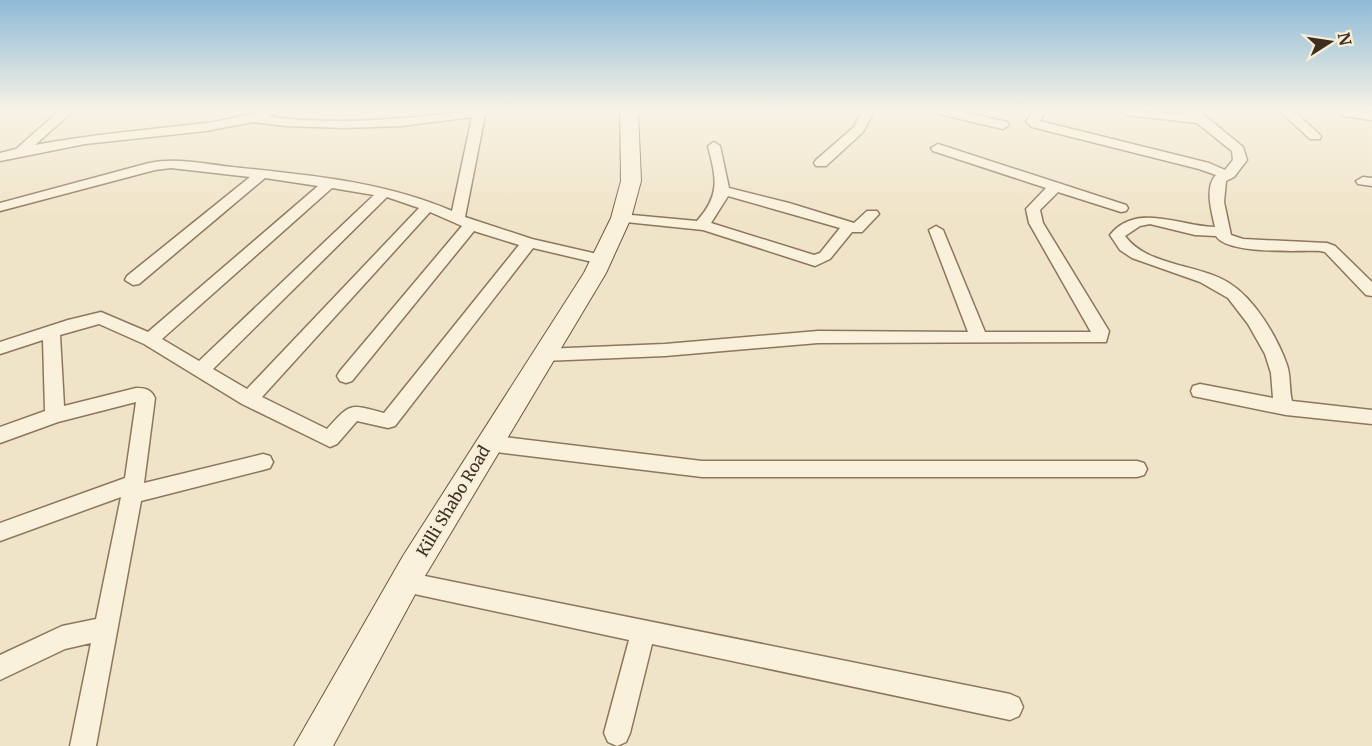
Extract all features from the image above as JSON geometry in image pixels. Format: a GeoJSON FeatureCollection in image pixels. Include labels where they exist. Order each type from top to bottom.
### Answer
{"type":"FeatureCollection","features":[{"type":"Feature","properties":{"kind":"street"},"geometry":{"type":"LineString","coordinates":[[18,153],[26,146]]}},
{"type":"Feature","properties":{"kind":"street"},"geometry":{"type":"LineString","coordinates":[[0,158],[53,146]]}},
{"type":"Feature","properties":{"kind":"street"},"geometry":{"type":"LineString","coordinates":[[346,376],[464,222],[477,146]]}},
{"type":"Feature","properties":{"kind":"street","name":"Killi Shabo Road"},"geometry":{"type":"LineString","coordinates":[[313,746],[405,582],[601,260],[621,218],[631,181],[630,146]]}},
{"type":"Feature","properties":{"kind":"street"},"geometry":{"type":"LineString","coordinates":[[700,226],[717,209],[724,191],[714,146]]}},
{"type":"Feature","properties":{"kind":"street"},"geometry":{"type":"LineString","coordinates":[[821,163],[840,146]]}},
{"type":"Feature","properties":{"kind":"street"},"geometry":{"type":"LineString","coordinates":[[1123,146],[1204,166],[1227,175]]}},
{"type":"Feature","properties":{"kind":"street"},"geometry":{"type":"LineString","coordinates":[[1233,146],[1238,150],[1240,160],[1227,175],[1219,179],[1217,202],[1224,237],[1243,244],[1322,246],[1330,249],[1372,291]]}},
{"type":"Feature","properties":{"kind":"street"},"geometry":{"type":"LineString","coordinates":[[938,148],[1121,208]]}},
{"type":"Feature","properties":{"kind":"street"},"geometry":{"type":"LineString","coordinates":[[0,207],[154,166],[171,164],[262,174],[385,192],[428,206],[464,222],[529,243],[601,260]]}},
{"type":"Feature","properties":{"kind":"street"},"geometry":{"type":"LineString","coordinates":[[133,280],[262,174]]}},
{"type":"Feature","properties":{"kind":"street"},"geometry":{"type":"LineString","coordinates":[[150,340],[328,185]]}},
{"type":"Feature","properties":{"kind":"street"},"geometry":{"type":"LineString","coordinates":[[543,355],[665,350],[818,337],[1100,338],[1100,331],[1036,223],[1033,209],[1056,186]]}},
{"type":"Feature","properties":{"kind":"street"},"geometry":{"type":"LineString","coordinates":[[724,191],[784,206],[857,229],[872,214]]}},
{"type":"Feature","properties":{"kind":"street"},"geometry":{"type":"LineString","coordinates":[[201,370],[385,192]]}},
{"type":"Feature","properties":{"kind":"street"},"geometry":{"type":"LineString","coordinates":[[249,399],[428,206]]}},
{"type":"Feature","properties":{"kind":"street"},"geometry":{"type":"LineString","coordinates":[[621,218],[700,226],[815,261],[825,256],[849,227]]}},
{"type":"Feature","properties":{"kind":"street"},"geometry":{"type":"LineString","coordinates":[[1223,232],[1196,231],[1150,220],[1136,223],[1117,235],[1121,243],[1137,256],[1208,280],[1234,294],[1268,342],[1280,371],[1280,395],[1286,408]]}},
{"type":"Feature","properties":{"kind":"street"},"geometry":{"type":"LineString","coordinates":[[936,230],[979,338]]}},
{"type":"Feature","properties":{"kind":"street"},"geometry":{"type":"LineString","coordinates":[[0,348],[101,318],[150,340],[249,399],[330,439],[355,413],[388,421],[529,243]]}},
{"type":"Feature","properties":{"kind":"street"},"geometry":{"type":"LineString","coordinates":[[51,332],[55,415]]}},
{"type":"Feature","properties":{"kind":"street"},"geometry":{"type":"LineString","coordinates":[[1200,391],[1286,408],[1372,417]]}},
{"type":"Feature","properties":{"kind":"street"},"geometry":{"type":"LineString","coordinates":[[0,435],[55,415],[143,395],[146,398],[133,489],[83,746]]}},
{"type":"Feature","properties":{"kind":"street"},"geometry":{"type":"LineString","coordinates":[[488,443],[702,469],[1137,469]]}},
{"type":"Feature","properties":{"kind":"street"},"geometry":{"type":"LineString","coordinates":[[0,532],[133,489],[263,462]]}},
{"type":"Feature","properties":{"kind":"street"},"geometry":{"type":"LineString","coordinates":[[405,582],[1010,707]]}},
{"type":"Feature","properties":{"kind":"street"},"geometry":{"type":"LineString","coordinates":[[0,668],[62,638],[106,628]]}},
{"type":"Feature","properties":{"kind":"street"},"geometry":{"type":"LineString","coordinates":[[617,733],[643,632]]}}]}
